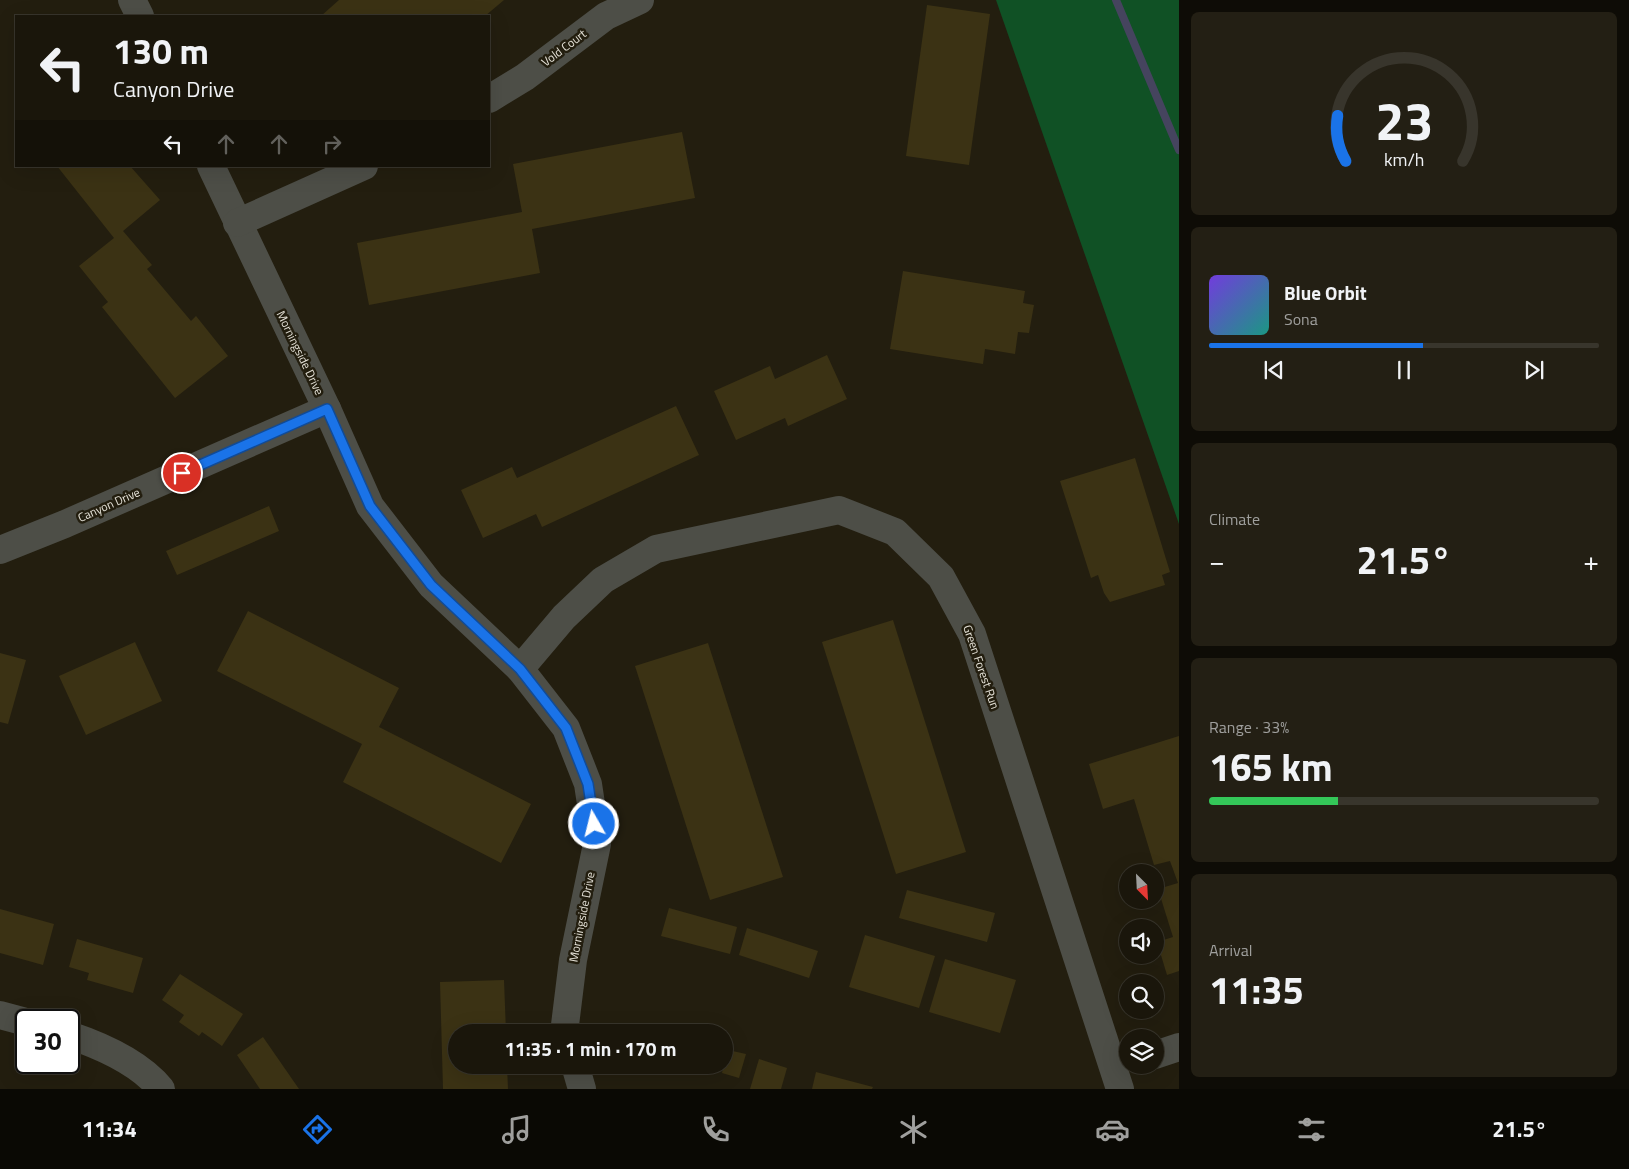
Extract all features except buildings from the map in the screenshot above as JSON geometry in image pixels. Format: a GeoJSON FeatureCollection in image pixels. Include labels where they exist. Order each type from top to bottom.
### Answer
{"type":"FeatureCollection","features":[{"type":"Feature","properties":{"kind":"street"},"geometry":{"type":"LineString","coordinates":[[132,0],[140,15]]}},
{"type":"Feature","properties":{"kind":"street","name":"Vold Court"},"geometry":{"type":"LineString","coordinates":[[490,98],[525,77],[606,16],[640,0]]}},
{"type":"Feature","properties":{"kind":"street","name":"Morningside Drive"},"geometry":{"type":"LineString","coordinates":[[211,167],[327,409],[370,506],[431,585],[520,669],[566,728],[588,784],[596,844],[572,966],[565,1024]]}},
{"type":"Feature","properties":{"kind":"street"},"geometry":{"type":"LineString","coordinates":[[237,223],[362,167]]}},
{"type":"Feature","properties":{"kind":"street","name":"Canyon Drive"},"geometry":{"type":"LineString","coordinates":[[0,550],[37,536],[327,409]]}},
{"type":"Feature","properties":{"kind":"street","name":"Green Forest Run"},"geometry":{"type":"LineString","coordinates":[[520,669],[564,617],[603,580],[656,549],[839,510],[895,532],[941,578],[972,634],[1121,1075]]}},
{"type":"Feature","properties":{"kind":"street"},"geometry":{"type":"LineString","coordinates":[[0,1015],[15,1019]]}},
{"type":"Feature","properties":{"kind":"street"},"geometry":{"type":"LineString","coordinates":[[80,1039],[117,1054],[158,1084]]}},
{"type":"Feature","properties":{"kind":"street"},"geometry":{"type":"LineString","coordinates":[[1164,1053],[1179,1047]]}},
{"type":"Feature","properties":{"kind":"street"},"geometry":{"type":"LineString","coordinates":[[578,1074],[582,1089]]}},
{"type":"Feature","properties":{"kind":"green space"},"geometry":{"type":"Polygon","coordinates":[[[996,0],[1179,0],[1179,524],[996,0]]]}},
{"type":"Feature","properties":{"kind":"waterway"},"geometry":{"type":"LineString","coordinates":[[1116,0],[1179,150]]}},
{"type":"Feature","properties":{"kind":"route"},"geometry":{"type":"LineString","coordinates":[[182,473],[327,409],[370,506],[431,585],[520,669],[566,728],[588,784],[594,824]]}}]}
